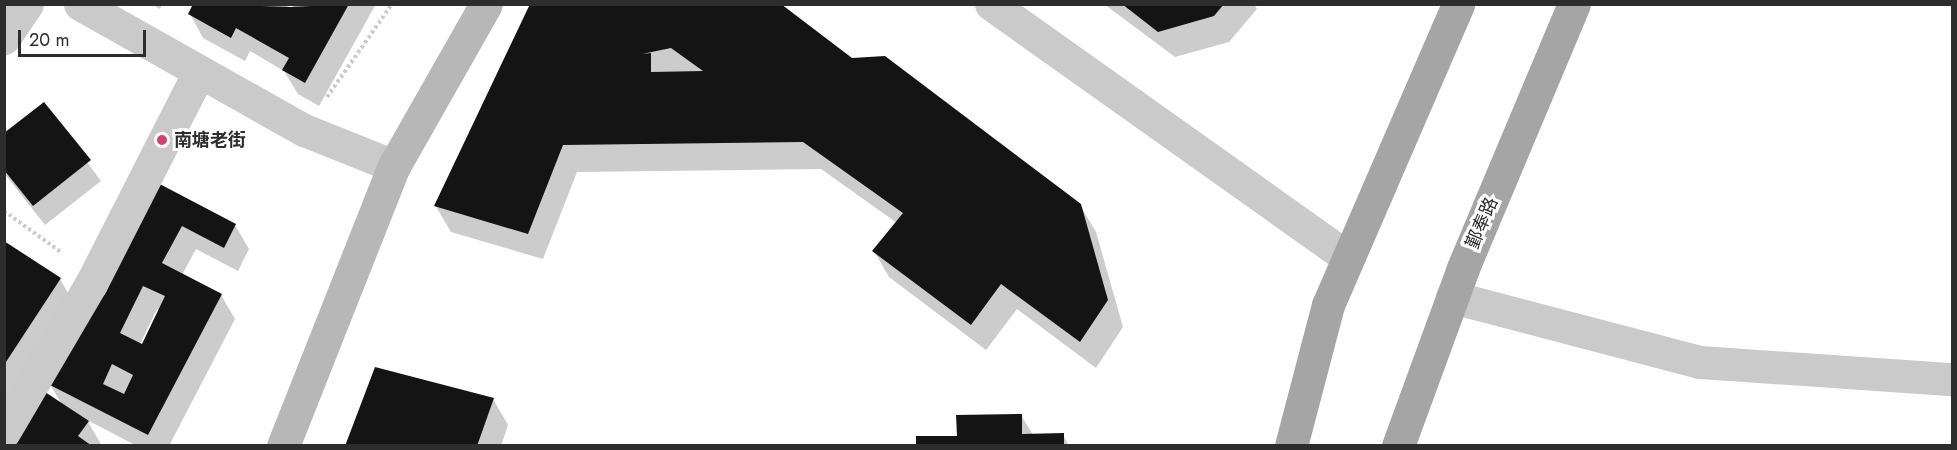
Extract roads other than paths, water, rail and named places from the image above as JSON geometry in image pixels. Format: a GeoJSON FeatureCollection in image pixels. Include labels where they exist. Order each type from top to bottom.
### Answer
{"type":"FeatureCollection","features":[{"type":"Feature","properties":{"kind":"main road"},"geometry":{"type":"LineString","coordinates":[[1291,446],[1328,305],[1458,4]]}},
{"type":"Feature","properties":{"kind":"main road","name":"鄞奉路"},"geometry":{"type":"LineString","coordinates":[[1398,446],[1452,297],[1574,4]]}},
{"type":"Feature","properties":{"kind":"street"},"geometry":{"type":"LineString","coordinates":[[4,38],[27,4]]}},
{"type":"Feature","properties":{"kind":"street"},"geometry":{"type":"LineString","coordinates":[[80,4],[198,74],[304,130],[394,166]]}},
{"type":"Feature","properties":{"kind":"street"},"geometry":{"type":"LineString","coordinates":[[283,446],[394,166],[486,4]]}},
{"type":"Feature","properties":{"kind":"street"},"geometry":{"type":"LineString","coordinates":[[991,4],[1348,258]]}},
{"type":"Feature","properties":{"kind":"street"},"geometry":{"type":"LineString","coordinates":[[4,432],[95,276],[198,74]]}},
{"type":"Feature","properties":{"kind":"street"},"geometry":{"type":"LineString","coordinates":[[1452,297],[1700,362],[1953,379]]}},
{"type":"Feature","properties":{"kind":"place","name":"南塘老街"},"geometry":{"type":"Point","coordinates":[162,140]}}]}
